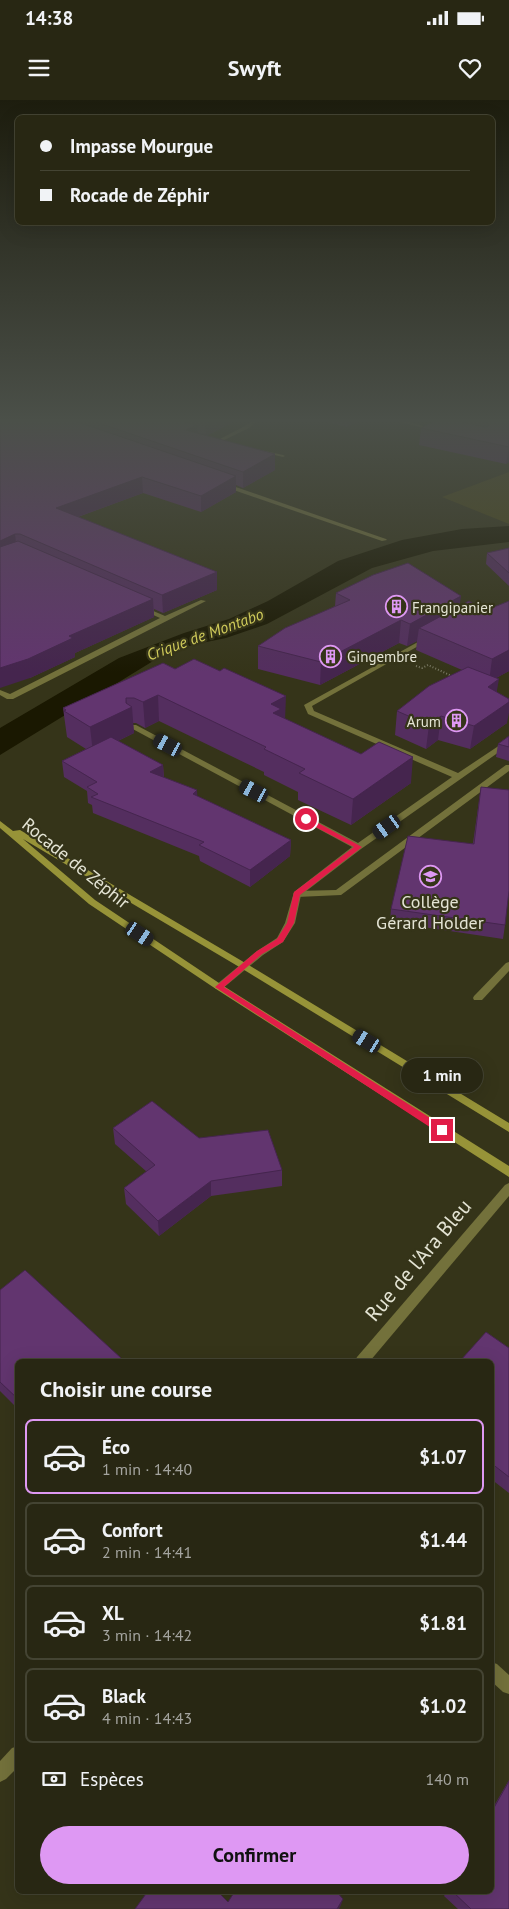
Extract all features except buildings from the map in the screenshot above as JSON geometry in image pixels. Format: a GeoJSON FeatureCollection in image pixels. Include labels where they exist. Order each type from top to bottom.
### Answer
{"type":"FeatureCollection","features":[{"type":"Feature","properties":{"kind":"main road","name":"Rocade de Zéphir"},"geometry":{"type":"LineString","coordinates":[[0,823],[244,966],[509,1128]]}},
{"type":"Feature","properties":{"kind":"main road","name":"Rocade de Zéphir"},"geometry":{"type":"LineString","coordinates":[[0,823],[92,902],[219,987],[509,1172]]}},
{"type":"Feature","properties":{"kind":"street"},"geometry":{"type":"LineString","coordinates":[[281,504],[384,540]]}},
{"type":"Feature","properties":{"kind":"street"},"geometry":{"type":"LineString","coordinates":[[0,704],[165,618],[203,601]]}},
{"type":"Feature","properties":{"kind":"street"},"geometry":{"type":"LineString","coordinates":[[138,606],[165,618]]}},
{"type":"Feature","properties":{"kind":"street"},"geometry":{"type":"LineString","coordinates":[[436,634],[308,705],[311,712],[459,777]]}},
{"type":"Feature","properties":{"kind":"street"},"geometry":{"type":"LineString","coordinates":[[0,692],[10,698]]}},
{"type":"Feature","properties":{"kind":"street"},"geometry":{"type":"LineString","coordinates":[[133,727],[358,847]]}},
{"type":"Feature","properties":{"kind":"street"},"geometry":{"type":"LineString","coordinates":[[219,987],[260,952],[280,940],[290,923],[297,894],[358,847],[509,741]]}},
{"type":"Feature","properties":{"kind":"street"},"geometry":{"type":"LineString","coordinates":[[297,894],[338,893],[509,767]]}},
{"type":"Feature","properties":{"kind":"street"},"geometry":{"type":"LineString","coordinates":[[478,998],[509,965]]}},
{"type":"Feature","properties":{"kind":"street","name":"Rue de l'Ara Bleu"},"geometry":{"type":"LineString","coordinates":[[364,1359],[509,1188]]}},
{"type":"Feature","properties":{"kind":"street"},"geometry":{"type":"LineString","coordinates":[[494,1673],[509,1686]]}},
{"type":"Feature","properties":{"kind":"street"},"geometry":{"type":"LineString","coordinates":[[0,1773],[15,1757]]}},
{"type":"Feature","properties":{"kind":"path"},"geometry":{"type":"LineString","coordinates":[[395,656],[422,668],[428,665],[455,677]]}},
{"type":"Feature","properties":{"kind":"shaded area"},"geometry":{"type":"Polygon","coordinates":[[[460,504],[509,504],[509,524],[460,504]]]}},
{"type":"Feature","properties":{"kind":"water","name":"Crique de Montabo"},"geometry":{"type":"Polygon","coordinates":[[[509,526],[509,542],[433,551],[372,568],[267,624],[226,638],[192,645],[158,658],[0,755],[0,728],[119,658],[184,633],[229,619],[268,601],[338,561],[402,540],[462,529],[509,526]]]}},
{"type":"Feature","properties":{"kind":"place","name":"Frangipanier"},"geometry":{"type":"Point","coordinates":[396,607]}},
{"type":"Feature","properties":{"kind":"place","name":"Gingembre"},"geometry":{"type":"Point","coordinates":[331,656]}},
{"type":"Feature","properties":{"kind":"place","name":"Arum"},"geometry":{"type":"Point","coordinates":[457,721]}},
{"type":"Feature","properties":{"kind":"place","name":"Collège Gérard Holder"},"geometry":{"type":"Point","coordinates":[430,876]}},
{"type":"Feature","properties":{"kind":"route"},"geometry":{"type":"LineString","coordinates":[[306,819],[358,847],[297,894],[290,923],[280,940],[260,952],[219,987],[442,1130]]}}]}
